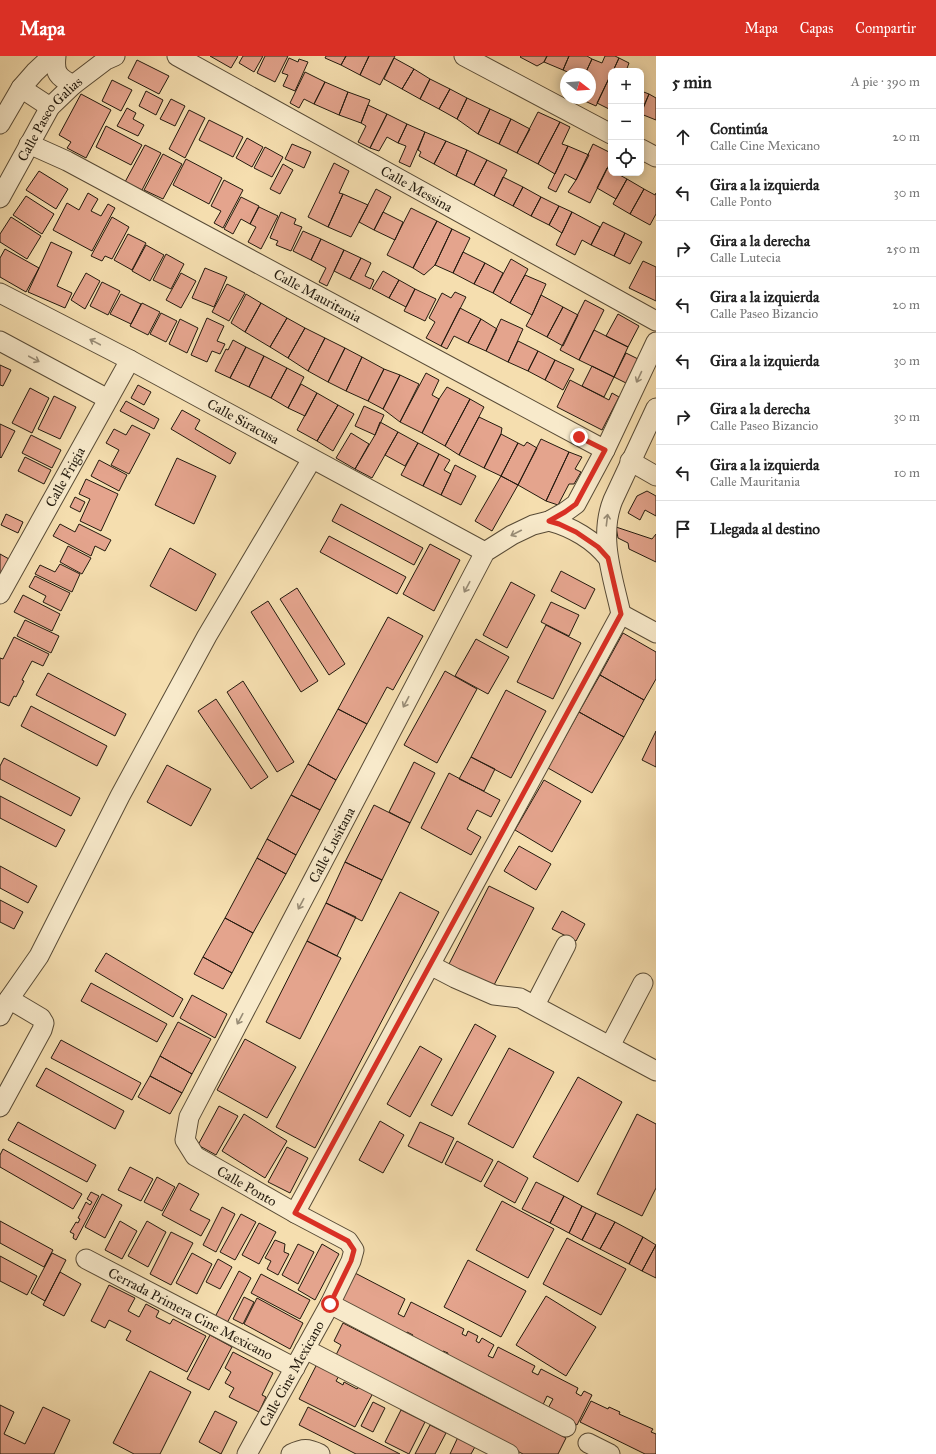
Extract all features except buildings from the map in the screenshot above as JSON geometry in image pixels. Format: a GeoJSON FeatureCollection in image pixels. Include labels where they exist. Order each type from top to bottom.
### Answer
{"type":"FeatureCollection","features":[{"type":"Feature","properties":{"kind":"street"},"geometry":{"type":"LineString","coordinates":[[0,124],[21,88],[52,56]]}},
{"type":"Feature","properties":{"kind":"street"},"geometry":{"type":"LineString","coordinates":[[56,56],[55,66],[60,78],[72,85]]}},
{"type":"Feature","properties":{"kind":"street","name":"Calle Paseo Galias"},"geometry":{"type":"LineString","coordinates":[[0,198],[50,107],[72,85],[106,60],[115,56]]}},
{"type":"Feature","properties":{"kind":"street","name":"Calle Messina"},"geometry":{"type":"LineString","coordinates":[[177,56],[656,321]]}},
{"type":"Feature","properties":{"kind":"street"},"geometry":{"type":"LineString","coordinates":[[464,56],[608,132]]}},
{"type":"Feature","properties":{"kind":"street"},"geometry":{"type":"LineString","coordinates":[[21,88],[50,107]]}},
{"type":"Feature","properties":{"kind":"street","name":"Calle Mauritania"},"geometry":{"type":"LineString","coordinates":[[29,144],[74,165],[605,450]]}},
{"type":"Feature","properties":{"kind":"street"},"geometry":{"type":"LineString","coordinates":[[644,151],[656,157]]}},
{"type":"Feature","properties":{"kind":"street","name":"Calle Siracusa"},"geometry":{"type":"LineString","coordinates":[[0,293],[130,360],[485,552]]}},
{"type":"Feature","properties":{"kind":"street"},"geometry":{"type":"LineString","coordinates":[[0,341],[108,398]]}},
{"type":"Feature","properties":{"kind":"street"},"geometry":{"type":"LineString","coordinates":[[485,552],[512,535],[533,525],[549,521],[576,504],[605,450],[656,342]]}},
{"type":"Feature","properties":{"kind":"street","name":"Calle Frigia"},"geometry":{"type":"LineString","coordinates":[[0,594],[130,360]]}},
{"type":"Feature","properties":{"kind":"street"},"geometry":{"type":"LineString","coordinates":[[295,1213],[621,614],[608,558],[606,522],[608,511],[656,408]]}},
{"type":"Feature","properties":{"kind":"street"},"geometry":{"type":"LineString","coordinates":[[0,1016],[9,998],[39,956],[120,796],[207,636],[312,459]]}},
{"type":"Feature","properties":{"kind":"street"},"geometry":{"type":"LineString","coordinates":[[630,461],[656,476]]}},
{"type":"Feature","properties":{"kind":"street"},"geometry":{"type":"LineString","coordinates":[[549,521],[576,532],[598,547],[608,558]]}},
{"type":"Feature","properties":{"kind":"street","name":"Calle Lusitana"},"geometry":{"type":"LineString","coordinates":[[185,1140],[189,1117],[485,552]]}},
{"type":"Feature","properties":{"kind":"street"},"geometry":{"type":"LineString","coordinates":[[621,614],[656,634]]}},
{"type":"Feature","properties":{"kind":"street"},"geometry":{"type":"LineString","coordinates":[[535,1005],[566,945]]}},
{"type":"Feature","properties":{"kind":"street"},"geometry":{"type":"LineString","coordinates":[[430,965],[494,995],[520,998],[656,1070]]}},
{"type":"Feature","properties":{"kind":"street"},"geometry":{"type":"LineString","coordinates":[[610,1046],[643,983]]}},
{"type":"Feature","properties":{"kind":"street"},"geometry":{"type":"LineString","coordinates":[[0,1106],[42,1030],[44,1023],[41,1018],[9,998]]}},
{"type":"Feature","properties":{"kind":"street","name":"Calle Ponto"},"geometry":{"type":"LineString","coordinates":[[185,1140],[195,1156],[295,1213],[348,1241],[354,1250]]}},
{"type":"Feature","properties":{"kind":"street","name":"Calle Cine Mexicano"},"geometry":{"type":"LineString","coordinates":[[254,1452],[295,1368],[330,1304],[351,1261],[354,1250]]}},
{"type":"Feature","properties":{"kind":"street","name":"Cerrada Primera Cine Mexicano"},"geometry":{"type":"LineString","coordinates":[[86,1259],[295,1368]]}},
{"type":"Feature","properties":{"kind":"street"},"geometry":{"type":"LineString","coordinates":[[330,1304],[566,1427]]}},
{"type":"Feature","properties":{"kind":"street"},"geometry":{"type":"LineString","coordinates":[[305,1349],[510,1454]]}},
{"type":"Feature","properties":{"kind":"street"},"geometry":{"type":"LineString","coordinates":[[588,1442],[610,1454]]}},
{"type":"Feature","properties":{"kind":"street"},"geometry":{"type":"LineString","coordinates":[[291,1454],[302,1448],[315,1451],[320,1454]]}},
{"type":"Feature","properties":{"kind":"route"},"geometry":{"type":"LineString","coordinates":[[330,1304],[351,1261],[354,1250],[348,1241],[295,1213],[621,614],[608,558],[593,542],[567,527],[549,521],[576,504],[605,450],[579,437]]}}]}
